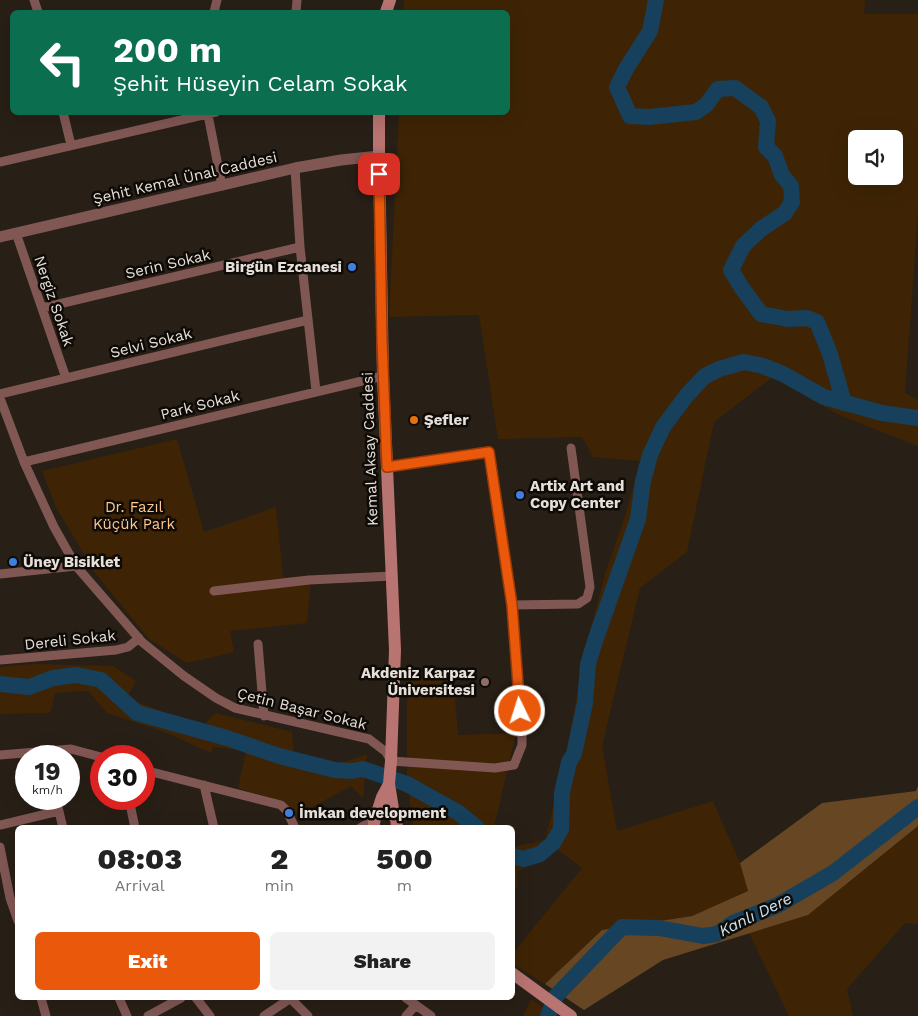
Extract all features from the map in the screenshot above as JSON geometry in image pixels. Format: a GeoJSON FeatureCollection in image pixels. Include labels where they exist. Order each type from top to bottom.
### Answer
{"type":"FeatureCollection","features":[{"type":"Feature","properties":{"kind":"main road","name":"Kemal Aksay Caddesi"},"geometry":{"type":"LineString","coordinates":[[375,821],[388,784],[391,762],[395,650],[383,376],[378,156],[379,115]]}},
{"type":"Feature","properties":{"kind":"main road","name":"Kemal Aksay Caddesi"},"geometry":{"type":"LineString","coordinates":[[388,784],[396,824]]}},
{"type":"Feature","properties":{"kind":"main road"},"geometry":{"type":"LineString","coordinates":[[375,821],[379,814],[386,812],[396,824]]}},
{"type":"Feature","properties":{"kind":"main road"},"geometry":{"type":"LineString","coordinates":[[515,975],[571,1016]]}},
{"type":"Feature","properties":{"kind":"street"},"geometry":{"type":"LineString","coordinates":[[64,115],[71,145]]}},
{"type":"Feature","properties":{"kind":"street"},"geometry":{"type":"LineString","coordinates":[[0,162],[207,115]]}},
{"type":"Feature","properties":{"kind":"street"},"geometry":{"type":"LineString","coordinates":[[212,115],[222,186]]}},
{"type":"Feature","properties":{"kind":"street","name":"Şehit Kemal Ünal Caddesi"},"geometry":{"type":"LineString","coordinates":[[0,237],[295,168],[378,156]]}},
{"type":"Feature","properties":{"kind":"street"},"geometry":{"type":"LineString","coordinates":[[295,168],[300,247],[316,391]]}},
{"type":"Feature","properties":{"kind":"street","name":"Nergiz Sokak"},"geometry":{"type":"LineString","coordinates":[[16,233],[66,378]]}},
{"type":"Feature","properties":{"kind":"street","name":"Serin Sokak"},"geometry":{"type":"LineString","coordinates":[[42,308],[300,247]]}},
{"type":"Feature","properties":{"kind":"street","name":"Selvi Sokak"},"geometry":{"type":"LineString","coordinates":[[0,394],[308,320]]}},
{"type":"Feature","properties":{"kind":"street","name":"Park Sokak"},"geometry":{"type":"LineString","coordinates":[[24,462],[383,376]]}},
{"type":"Feature","properties":{"kind":"street","name":"Çetin Başar Sokak"},"geometry":{"type":"LineString","coordinates":[[0,398],[24,462],[54,527],[76,566],[139,638],[184,676],[216,698],[235,708],[369,739],[386,752],[391,762]]}},
{"type":"Feature","properties":{"kind":"street"},"geometry":{"type":"LineString","coordinates":[[512,605],[578,604],[587,598],[590,587],[572,448]]}},
{"type":"Feature","properties":{"kind":"street"},"geometry":{"type":"LineString","coordinates":[[387,467],[489,452],[512,605],[522,737],[520,751],[514,765],[496,768],[391,762]]}},
{"type":"Feature","properties":{"kind":"street"},"geometry":{"type":"LineString","coordinates":[[0,574],[76,566]]}},
{"type":"Feature","properties":{"kind":"street"},"geometry":{"type":"LineString","coordinates":[[214,591],[310,580],[392,576]]}},
{"type":"Feature","properties":{"kind":"street","name":"Dereli Sokak"},"geometry":{"type":"LineString","coordinates":[[0,660],[116,650],[128,647],[139,638]]}},
{"type":"Feature","properties":{"kind":"street"},"geometry":{"type":"LineString","coordinates":[[258,644],[264,716]]}},
{"type":"Feature","properties":{"kind":"street"},"geometry":{"type":"LineString","coordinates":[[0,755],[15,754]]}},
{"type":"Feature","properties":{"kind":"street"},"geometry":{"type":"LineString","coordinates":[[155,773],[281,805],[287,811],[294,825]]}},
{"type":"Feature","properties":{"kind":"street"},"geometry":{"type":"LineString","coordinates":[[204,785],[213,825]]}},
{"type":"Feature","properties":{"kind":"street"},"geometry":{"type":"LineString","coordinates":[[131,810],[134,825]]}},
{"type":"Feature","properties":{"kind":"street"},"geometry":{"type":"LineString","coordinates":[[0,825],[58,811],[62,825]]}},
{"type":"Feature","properties":{"kind":"street"},"geometry":{"type":"LineString","coordinates":[[0,847],[10,898],[15,912]]}},
{"type":"Feature","properties":{"kind":"street"},"geometry":{"type":"LineString","coordinates":[[42,1000],[46,1016]]}},
{"type":"Feature","properties":{"kind":"street"},"geometry":{"type":"LineString","coordinates":[[120,1000],[127,1016]]}},
{"type":"Feature","properties":{"kind":"street"},"geometry":{"type":"LineString","coordinates":[[148,1016],[177,1000]]}},
{"type":"Feature","properties":{"kind":"street"},"geometry":{"type":"LineString","coordinates":[[198,1000],[210,1016]]}},
{"type":"Feature","properties":{"kind":"street"},"geometry":{"type":"LineString","coordinates":[[264,1016],[288,1000]]}},
{"type":"Feature","properties":{"kind":"street"},"geometry":{"type":"LineString","coordinates":[[293,1000],[308,1016]]}},
{"type":"Feature","properties":{"kind":"street"},"geometry":{"type":"LineString","coordinates":[[408,1000],[431,1016]]}},
{"type":"Feature","properties":{"kind":"street"},"geometry":{"type":"LineString","coordinates":[[406,1016],[415,1006]]}},
{"type":"Feature","properties":{"kind":"green space"},"geometry":{"type":"Polygon","coordinates":[[[404,0],[865,0],[864,14],[918,14],[918,213],[905,393],[918,400],[918,446],[839,415],[773,377],[714,422],[687,552],[640,588],[602,746],[617,831],[713,801],[740,863],[748,891],[692,916],[602,930],[545,984],[515,965],[515,951],[582,868],[558,850],[517,872],[518,887],[515,889],[515,847],[545,840],[566,754],[586,647],[605,574],[627,510],[640,461],[593,457],[582,437],[498,439],[479,315],[389,317],[399,115],[510,115],[510,10],[403,10],[404,0]]]}},
{"type":"Feature","properties":{"kind":"green space","name":"Dr. Fazıl Küçük Park"},"geometry":{"type":"Polygon","coordinates":[[[177,439],[204,532],[276,507],[283,577],[311,576],[307,623],[230,631],[234,652],[187,663],[149,639],[95,573],[56,507],[42,471],[177,439]]]}},
{"type":"Feature","properties":{"kind":"green space"},"geometry":{"type":"Polygon","coordinates":[[[33,664],[113,666],[136,681],[127,698],[202,727],[215,713],[292,732],[294,754],[339,764],[367,754],[363,798],[351,786],[298,815],[284,802],[238,788],[246,751],[213,747],[211,753],[167,733],[107,713],[88,691],[55,693],[50,713],[0,714],[0,667],[33,664]]]}},
{"type":"Feature","properties":{"kind":"green space"},"geometry":{"type":"Polygon","coordinates":[[[453,675],[458,735],[516,733],[494,825],[413,825],[407,778],[407,676],[453,675]]]}},
{"type":"Feature","properties":{"kind":"green space"},"geometry":{"type":"Polygon","coordinates":[[[918,826],[918,924],[905,923],[847,989],[853,1016],[789,1016],[749,933],[808,915],[918,826]]]}},
{"type":"Feature","properties":{"kind":"green space"},"geometry":{"type":"Polygon","coordinates":[[[531,999],[555,1016],[523,1016],[531,999]]]}},
{"type":"Feature","properties":{"kind":"shaded area"},"geometry":{"type":"Polygon","coordinates":[[[918,786],[918,826],[808,915],[663,960],[584,1010],[545,984],[602,930],[692,916],[748,891],[740,863],[822,803],[916,791],[918,786]]]}},
{"type":"Feature","properties":{"kind":"waterway"},"geometry":{"type":"LineString","coordinates":[[656,0],[650,31],[617,87],[630,116],[649,117],[696,112],[706,105],[718,89],[735,88],[761,107],[768,121],[766,147],[775,156],[782,175],[791,186],[792,202],[785,213],[761,229],[743,246],[731,270],[761,314],[788,319],[807,318],[817,322],[830,354],[844,403]]}},
{"type":"Feature","properties":{"kind":"waterway"},"geometry":{"type":"LineString","coordinates":[[515,857],[524,859],[540,854],[553,843],[561,829],[562,793],[569,762],[574,754],[585,703],[588,664],[638,519],[643,481],[650,455],[663,427],[687,395],[705,376],[719,369],[744,362],[763,366],[783,374],[824,397],[882,413],[918,418]]}},
{"type":"Feature","properties":{"kind":"waterway"},"geometry":{"type":"LineString","coordinates":[[0,684],[29,687],[53,678],[76,675],[101,680],[137,713],[227,738],[279,756],[335,770],[352,771],[363,769],[407,784],[459,813],[473,825]]}},
{"type":"Feature","properties":{"kind":"waterway","name":"Kanlı Dere"},"geometry":{"type":"LineString","coordinates":[[548,1016],[556,996],[622,927],[659,928],[703,936],[717,934],[733,923],[778,905],[833,873],[918,807]]}},
{"type":"Feature","properties":{"kind":"place","name":"Birgün Ezcanesi"},"geometry":{"type":"Point","coordinates":[352,267]}},
{"type":"Feature","properties":{"kind":"place","name":"Şefler"},"geometry":{"type":"Point","coordinates":[414,420]}},
{"type":"Feature","properties":{"kind":"place","name":"Artix Art and Copy Center"},"geometry":{"type":"Point","coordinates":[520,495]}},
{"type":"Feature","properties":{"kind":"place","name":"Üney Bisiklet"},"geometry":{"type":"Point","coordinates":[13,562]}},
{"type":"Feature","properties":{"kind":"place","name":"Akdeniz Karpaz Üniversitesi"},"geometry":{"type":"Point","coordinates":[485,682]}},
{"type":"Feature","properties":{"kind":"place","name":"İmkan development"},"geometry":{"type":"Point","coordinates":[289,813]}},
{"type":"Feature","properties":{"kind":"route"},"geometry":{"type":"LineString","coordinates":[[379,174],[382,341],[387,467],[489,452],[512,605],[520,711]]}}]}
